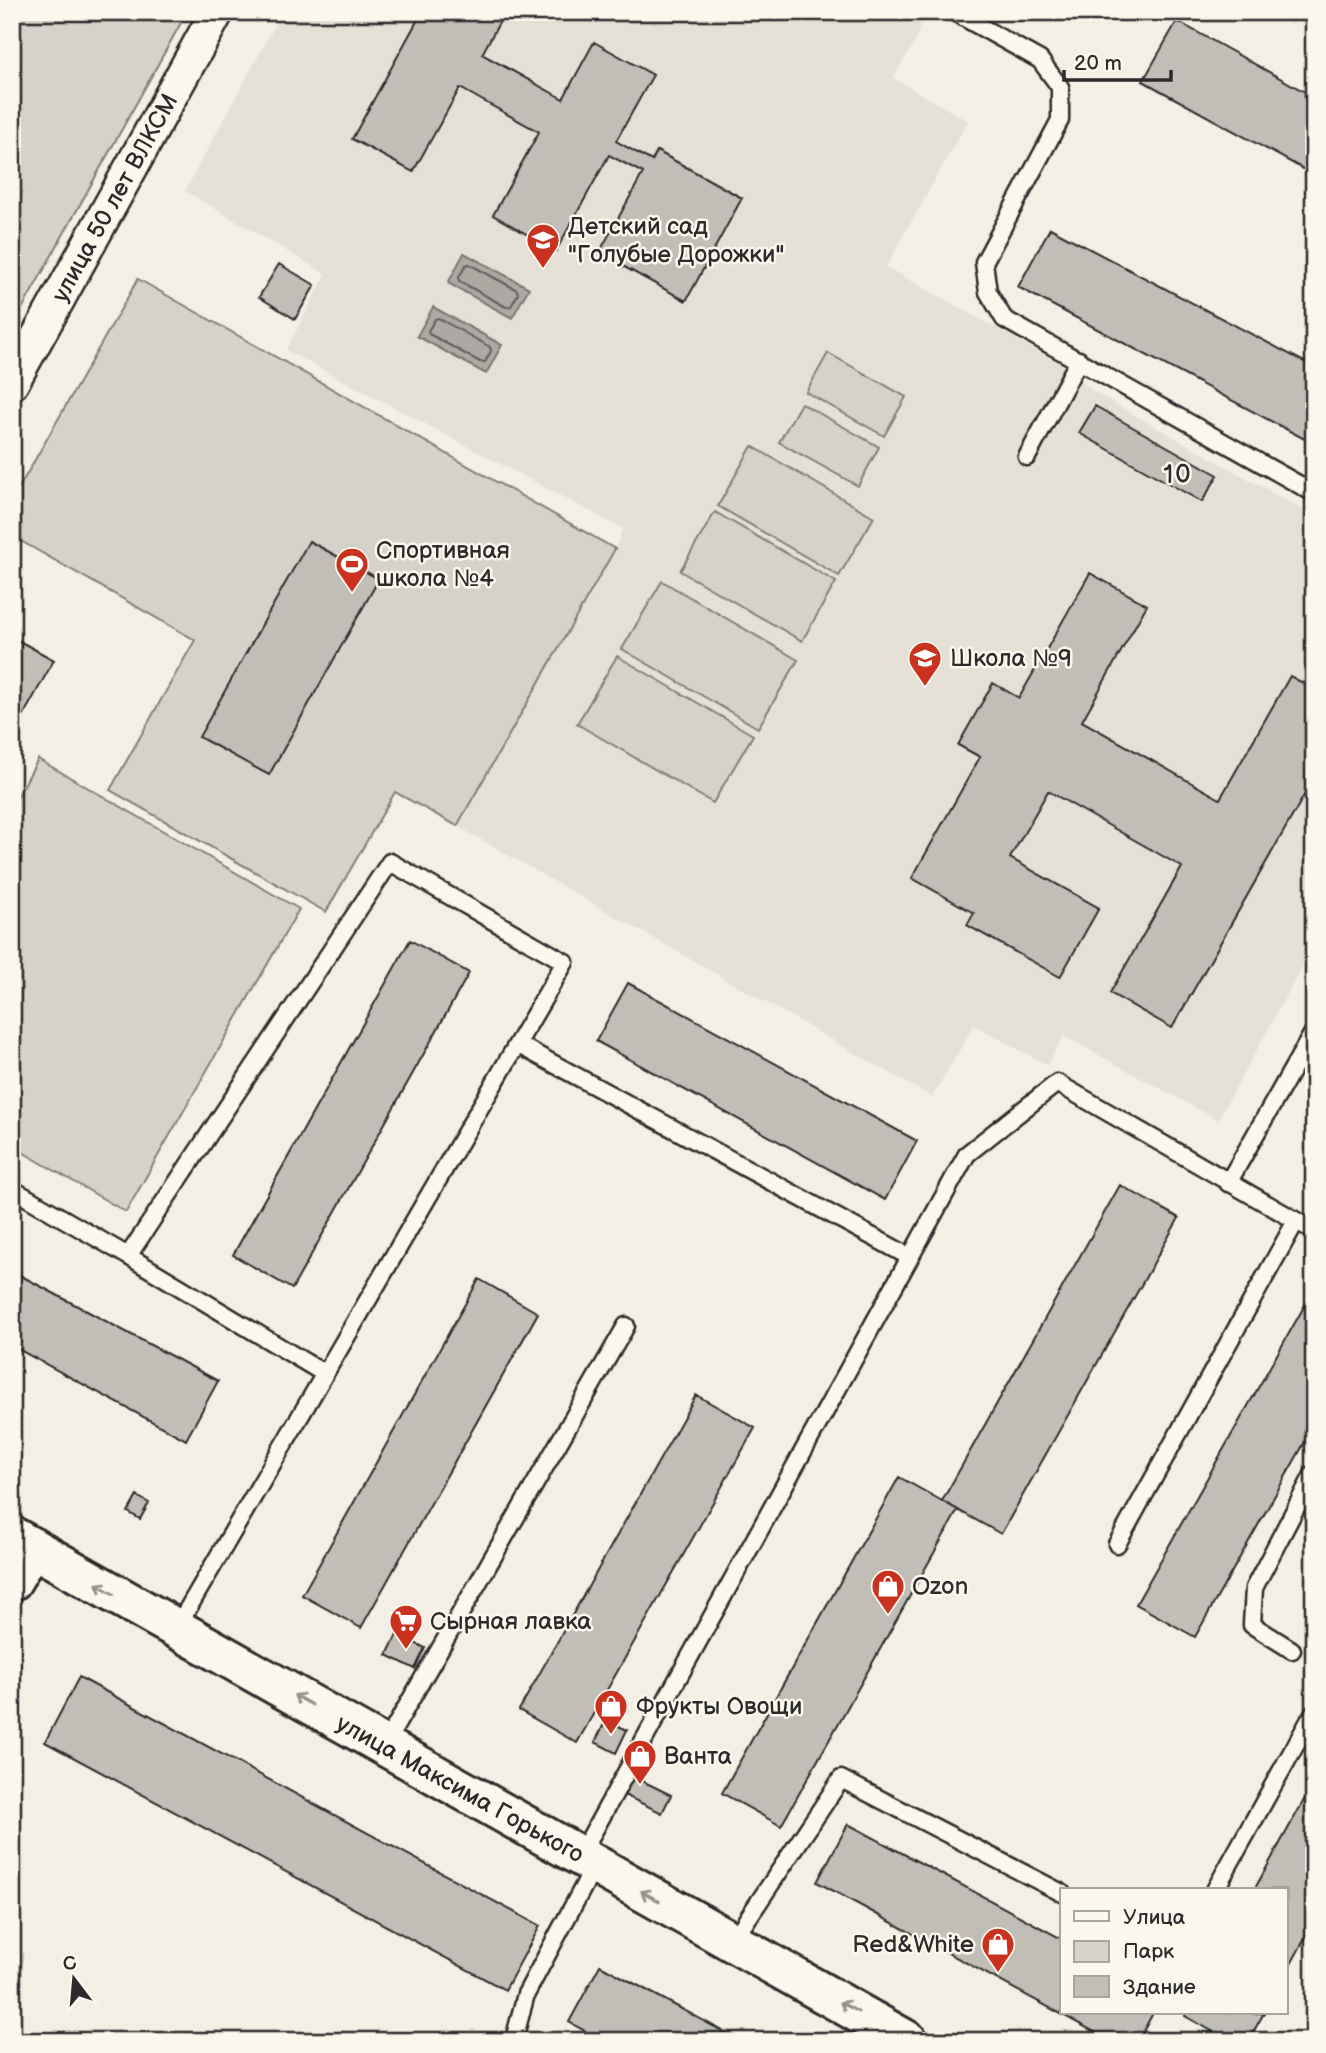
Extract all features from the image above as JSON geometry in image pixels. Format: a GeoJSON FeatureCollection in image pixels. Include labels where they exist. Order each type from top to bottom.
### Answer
{"type":"FeatureCollection","features":[{"type":"Feature","properties":{"kind":"street","name":"улица 50 лет ВЛКСМ"},"geometry":{"type":"LineString","coordinates":[[12,383],[217,12]]}},
{"type":"Feature","properties":{"kind":"street","name":"улица Максима Горького"},"geometry":{"type":"LineString","coordinates":[[22,1542],[908,2041]]}},
{"type":"Feature","properties":{"kind":"street"},"geometry":{"type":"LineString","coordinates":[[12,1581],[22,1542]]}},
{"type":"Feature","properties":{"kind":"lane"},"geometry":{"type":"LineString","coordinates":[[954,12],[1040,60],[1060,88],[1060,120],[984,262],[988,292],[1004,319],[1314,493]]}},
{"type":"Feature","properties":{"kind":"lane"},"geometry":{"type":"LineString","coordinates":[[1027,457],[1079,360]]}},
{"type":"Feature","properties":{"kind":"lane"},"geometry":{"type":"LineString","coordinates":[[128,1256],[390,862],[565,962],[176,1629]]}},
{"type":"Feature","properties":{"kind":"lane"},"geometry":{"type":"LineString","coordinates":[[1228,1183],[1314,1031]]}},
{"type":"Feature","properties":{"kind":"lane"},"geometry":{"type":"LineString","coordinates":[[517,1044],[910,1257]]}},
{"type":"Feature","properties":{"kind":"lane"},"geometry":{"type":"LineString","coordinates":[[516,2032],[526,1994],[587,1861],[967,1154],[1057,1083],[1314,1231]]}},
{"type":"Feature","properties":{"kind":"lane"},"geometry":{"type":"LineString","coordinates":[[12,1189],[325,1374]]}},
{"type":"Feature","properties":{"kind":"lane"},"geometry":{"type":"LineString","coordinates":[[1117,1544],[1296,1221]]}},
{"type":"Feature","properties":{"kind":"lane"},"geometry":{"type":"LineString","coordinates":[[384,1746],[626,1326]]}},
{"type":"Feature","properties":{"kind":"lane"},"geometry":{"type":"LineString","coordinates":[[1292,1650],[1252,1625],[1254,1588],[1314,1473]]}},
{"type":"Feature","properties":{"kind":"lane"},"geometry":{"type":"LineString","coordinates":[[1216,1888],[1314,1712]]}},
{"type":"Feature","properties":{"kind":"lane"},"geometry":{"type":"LineString","coordinates":[[732,1941],[841,1779],[1060,1892]]}},
{"type":"Feature","properties":{"kind":"shaded area","name":"Школа №9"},"geometry":{"type":"Polygon","coordinates":[[[282,12],[918,12],[920,26],[915,42],[893,78],[968,121],[886,267],[1061,364],[1094,392],[1314,516],[1314,945],[1218,1120],[1064,1036],[1047,1065],[974,1025],[932,1097],[457,826],[615,549],[623,529],[286,350],[326,274],[185,191],[282,12]]]}},
{"type":"Feature","properties":{"kind":"green space"},"geometry":{"type":"Polygon","coordinates":[[[12,12],[187,12],[12,327],[12,12]]]}},
{"type":"Feature","properties":{"kind":"green space","name":"Спортивная школа №4"},"geometry":{"type":"Polygon","coordinates":[[[138,279],[615,549],[457,826],[395,792],[326,912],[110,790],[195,640],[12,536],[12,500],[138,279]]]}},
{"type":"Feature","properties":{"kind":"green space"},"geometry":{"type":"Polygon","coordinates":[[[828,353],[906,397],[884,436],[806,392],[828,353]]]}},
{"type":"Feature","properties":{"kind":"green space"},"geometry":{"type":"Polygon","coordinates":[[[801,403],[879,447],[858,486],[779,442],[801,403]]]}},
{"type":"Feature","properties":{"kind":"green space"},"geometry":{"type":"Polygon","coordinates":[[[752,446],[874,517],[839,576],[718,506],[752,446]]]}},
{"type":"Feature","properties":{"kind":"green space"},"geometry":{"type":"Polygon","coordinates":[[[715,512],[836,582],[802,641],[680,571],[715,512]]]}},
{"type":"Feature","properties":{"kind":"green space"},"geometry":{"type":"Polygon","coordinates":[[[662,581],[798,660],[758,728],[622,649],[662,581]]]}},
{"type":"Feature","properties":{"kind":"green space"},"geometry":{"type":"Polygon","coordinates":[[[617,656],[753,735],[713,803],[577,724],[617,656]]]}},
{"type":"Feature","properties":{"kind":"green space"},"geometry":{"type":"Polygon","coordinates":[[[38,759],[299,909],[126,1212],[12,1146],[12,807],[38,759]]]}},
{"type":"Feature","properties":{"kind":"water"},"geometry":{"type":"Polygon","coordinates":[[[464,253],[529,288],[512,318],[448,283],[464,253]]]}},
{"type":"Feature","properties":{"kind":"water"},"geometry":{"type":"Polygon","coordinates":[[[433,307],[502,345],[486,374],[417,336],[433,307]]]}},
{"type":"Feature","properties":{"kind":"building"},"geometry":{"type":"Polygon","coordinates":[[[422,12],[505,12],[482,54],[563,99],[594,42],[653,75],[616,141],[652,161],[657,151],[742,198],[686,301],[599,253],[643,173],[609,155],[556,251],[493,215],[539,132],[460,88],[413,172],[352,139],[422,12]]]}},
{"type":"Feature","properties":{"kind":"building"},"geometry":{"type":"Polygon","coordinates":[[[1177,21],[1314,97],[1314,175],[1143,81],[1177,21]]]}},
{"type":"Feature","properties":{"kind":"building"},"geometry":{"type":"Polygon","coordinates":[[[1050,228],[1314,367],[1314,444],[1018,287],[1050,228]]]}},
{"type":"Feature","properties":{"kind":"building"},"geometry":{"type":"Polygon","coordinates":[[[279,264],[315,285],[295,319],[259,297],[279,264]]]}},
{"type":"Feature","properties":{"kind":"building"},"geometry":{"type":"Polygon","coordinates":[[[1095,406],[1218,475],[1202,502],[1079,433],[1095,406]]]}},
{"type":"Feature","properties":{"kind":"building"},"geometry":{"type":"Polygon","coordinates":[[[309,541],[379,579],[269,775],[199,737],[309,541]]]}},
{"type":"Feature","properties":{"kind":"building"},"geometry":{"type":"Polygon","coordinates":[[[1090,573],[1147,605],[1082,721],[1220,799],[1290,676],[1314,689],[1314,778],[1172,1028],[1110,993],[1182,867],[1048,791],[1010,858],[1099,908],[1060,977],[967,925],[974,913],[912,878],[980,757],[958,745],[993,683],[1019,698],[1090,573]]]}},
{"type":"Feature","properties":{"kind":"building"},"geometry":{"type":"Polygon","coordinates":[[[12,637],[54,660],[12,736],[12,637]]]}},
{"type":"Feature","properties":{"kind":"building"},"geometry":{"type":"Polygon","coordinates":[[[410,940],[469,973],[292,1289],[233,1255],[410,940]]]}},
{"type":"Feature","properties":{"kind":"building"},"geometry":{"type":"Polygon","coordinates":[[[628,983],[917,1141],[885,1200],[596,1041],[628,983]]]}},
{"type":"Feature","properties":{"kind":"building"},"geometry":{"type":"Polygon","coordinates":[[[1120,1185],[1179,1218],[1001,1534],[942,1501],[1120,1185]]]}},
{"type":"Feature","properties":{"kind":"building"},"geometry":{"type":"Polygon","coordinates":[[[12,1271],[218,1381],[186,1440],[12,1346],[12,1271]]]}},
{"type":"Feature","properties":{"kind":"building"},"geometry":{"type":"Polygon","coordinates":[[[479,1279],[538,1313],[361,1628],[302,1595],[479,1279]]]}},
{"type":"Feature","properties":{"kind":"building"},"geometry":{"type":"Polygon","coordinates":[[[1314,1289],[1314,1426],[1195,1637],[1136,1604],[1314,1289]]]}},
{"type":"Feature","properties":{"kind":"building"},"geometry":{"type":"Polygon","coordinates":[[[696,1395],[755,1428],[577,1743],[519,1710],[696,1395]]]}},
{"type":"Feature","properties":{"kind":"building"},"geometry":{"type":"Polygon","coordinates":[[[899,1477],[958,1510],[781,1826],[722,1793],[899,1477]]]}},
{"type":"Feature","properties":{"kind":"building"},"geometry":{"type":"Polygon","coordinates":[[[137,1496],[149,1503],[140,1519],[128,1512],[137,1496]]]}},
{"type":"Feature","properties":{"kind":"building","name":"Сырная лавка"},"geometry":{"type":"Polygon","coordinates":[[[397,1634],[425,1648],[415,1669],[387,1655],[397,1634]]]}},
{"type":"Feature","properties":{"kind":"building"},"geometry":{"type":"Polygon","coordinates":[[[79,1677],[540,1926],[505,1990],[45,1742],[79,1677]]]}},
{"type":"Feature","properties":{"kind":"building","name":"Фрукты Овощи"},"geometry":{"type":"Polygon","coordinates":[[[606,1720],[627,1730],[616,1753],[595,1742],[606,1720]]]}},
{"type":"Feature","properties":{"kind":"building","name":"Ванта"},"geometry":{"type":"Polygon","coordinates":[[[632,1776],[671,1795],[662,1813],[624,1795],[632,1776]]]}},
{"type":"Feature","properties":{"kind":"building"},"geometry":{"type":"Polygon","coordinates":[[[1314,1782],[1314,1922],[1288,1969],[1288,1888],[1255,1888],[1314,1782]]]}},
{"type":"Feature","properties":{"kind":"building"},"geometry":{"type":"Polygon","coordinates":[[[848,1824],[1060,1938],[1060,2013],[817,1882],[848,1824]]]}},
{"type":"Feature","properties":{"kind":"building"},"geometry":{"type":"Polygon","coordinates":[[[600,1965],[741,2041],[603,2041],[569,2022],[600,1965]]]}},
{"type":"Feature","properties":{"kind":"building"},"geometry":{"type":"Polygon","coordinates":[[[1061,2014],[1152,2014],[1138,2041],[1111,2041],[1061,2014]]]}},
{"type":"Feature","properties":{"kind":"building"},"geometry":{"type":"Polygon","coordinates":[[[1263,2014],[1248,2041],[1230,2041],[1185,2016],[1263,2014]]]}},
{"type":"Feature","properties":{"kind":"place","name":"Детский сад \"Голубые Дорожки\""},"geometry":{"type":"Point","coordinates":[543,270]}},
{"type":"Feature","properties":{"kind":"place","name":"Спортивная школа №4"},"geometry":{"type":"Point","coordinates":[352,594]}},
{"type":"Feature","properties":{"kind":"place","name":"Школа №9"},"geometry":{"type":"Point","coordinates":[925,688]}},
{"type":"Feature","properties":{"kind":"place","name":"Ozon"},"geometry":{"type":"Point","coordinates":[888,1616]}},
{"type":"Feature","properties":{"kind":"place","name":"Сырная лавка"},"geometry":{"type":"Point","coordinates":[406,1651]}},
{"type":"Feature","properties":{"kind":"place","name":"Фрукты Овощи"},"geometry":{"type":"Point","coordinates":[611,1736]}},
{"type":"Feature","properties":{"kind":"place","name":"Ванта"},"geometry":{"type":"Point","coordinates":[640,1786]}},
{"type":"Feature","properties":{"kind":"place","name":"Red&White"},"geometry":{"type":"Point","coordinates":[998,1974]}},
{"type":"Feature","properties":{"kind":"district","name":"10"},"geometry":{"type":"Point","coordinates":[1178,475]}}]}
